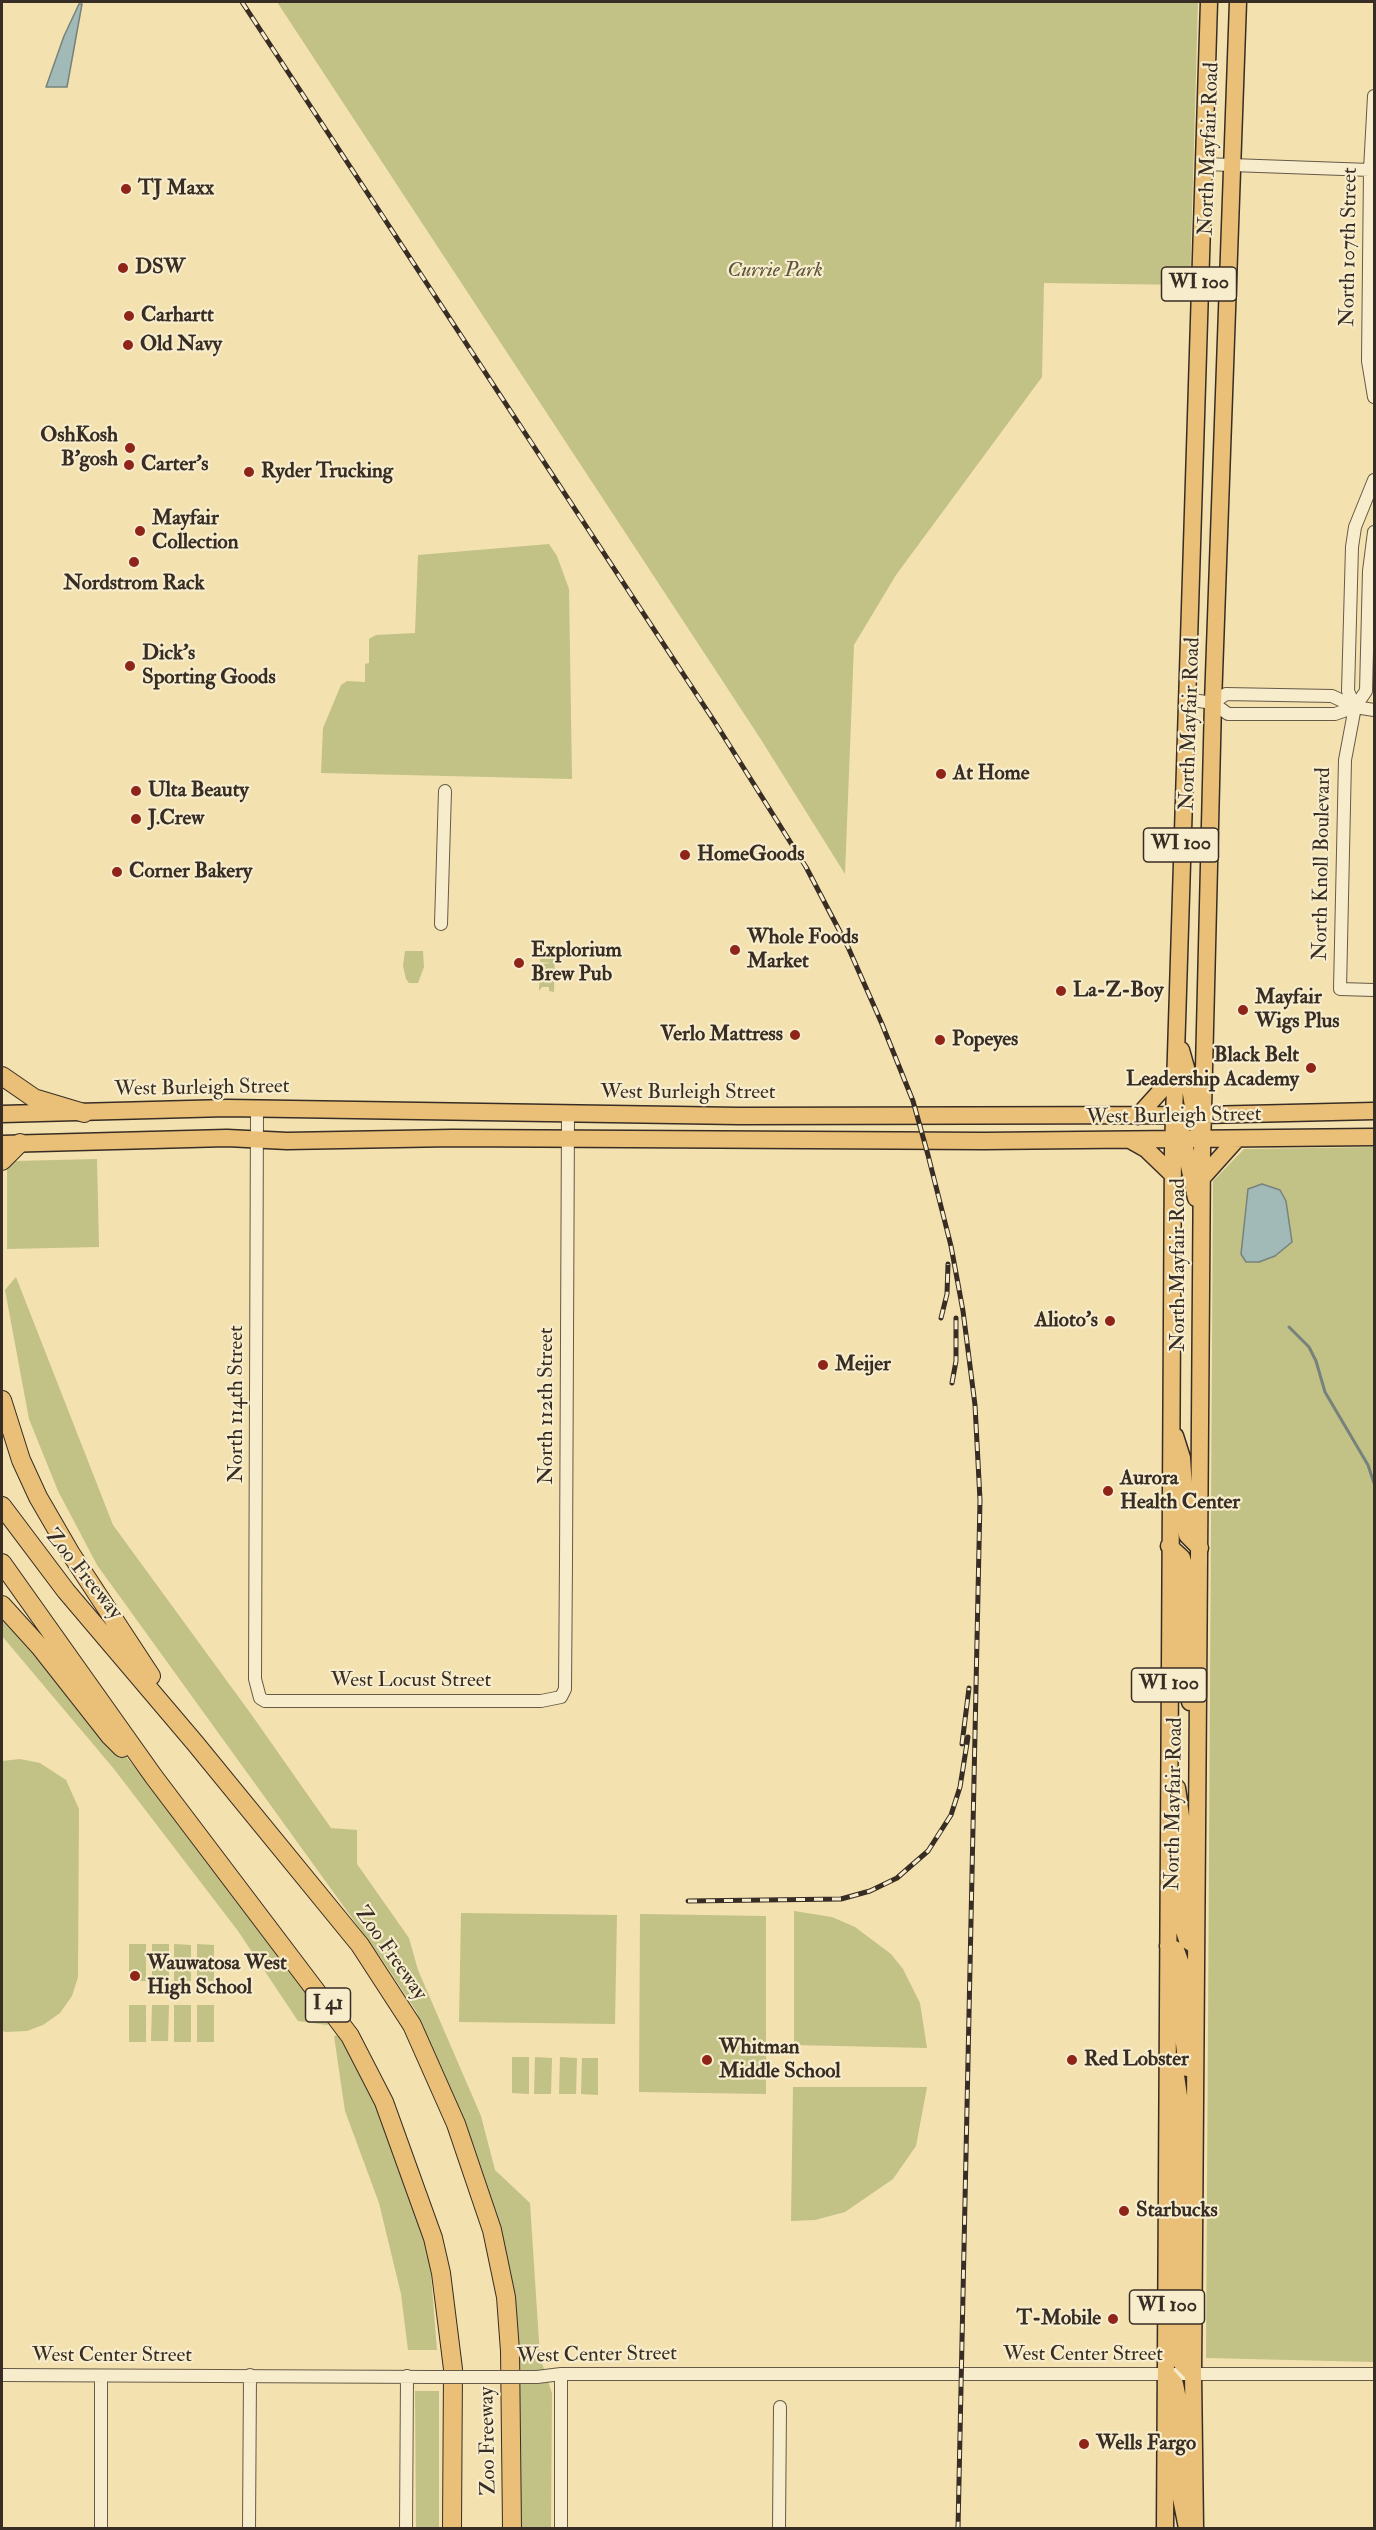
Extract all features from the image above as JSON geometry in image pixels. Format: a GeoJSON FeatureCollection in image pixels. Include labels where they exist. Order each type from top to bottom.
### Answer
{"type":"FeatureCollection","features":[{"type":"Feature","properties":{"kind":"highway"},"geometry":{"type":"LineString","coordinates":[[2,1076],[34,1098],[84,1113]]}},
{"type":"Feature","properties":{"kind":"highway"},"geometry":{"type":"LineString","coordinates":[[2,1161],[11,1143]]}},
{"type":"Feature","properties":{"kind":"highway"},"geometry":{"type":"LineString","coordinates":[[2,1400],[26,1472],[50,1520],[195,1743]]}},
{"type":"Feature","properties":{"kind":"highway","name":"Zoo Freeway"},"geometry":{"type":"LineString","coordinates":[[2,1506],[66,1591],[195,1743],[360,1945],[412,2025],[433,2069],[477,2183],[492,2230],[506,2297],[512,2396],[513,2529]]}},
{"type":"Feature","properties":{"kind":"highway","name":"Zoo Freeway"},"geometry":{"type":"LineString","coordinates":[[2,1563],[154,1778],[350,2036],[388,2112],[433,2238],[441,2273],[453,2368],[452,2529]]}},
{"type":"Feature","properties":{"kind":"highway"},"geometry":{"type":"LineString","coordinates":[[2,1605],[40,1647],[110,1736],[154,1778]]}},
{"type":"Feature","properties":{"kind":"main road","name":"North Mayfair Road"},"geometry":{"type":"LineString","coordinates":[[1174,1115],[1185,699],[1209,2]]}},
{"type":"Feature","properties":{"kind":"main road","name":"North Mayfair Road"},"geometry":{"type":"LineString","coordinates":[[1198,1115],[1238,2]]}},
{"type":"Feature","properties":{"kind":"main road"},"geometry":{"type":"LineString","coordinates":[[1176,1035],[1188,1075],[1202,1139]]}},
{"type":"Feature","properties":{"kind":"main road"},"geometry":{"type":"LineString","coordinates":[[1138,1116],[1175,1075]]}},
{"type":"Feature","properties":{"kind":"main road","name":"West Burleigh Street"},"geometry":{"type":"LineString","coordinates":[[2,1114],[257,1109],[568,1115],[1138,1116],[1374,1111]]}},
{"type":"Feature","properties":{"kind":"main road"},"geometry":{"type":"LineString","coordinates":[[1174,1115],[1179,1140],[1202,1216]]}},
{"type":"Feature","properties":{"kind":"main road","name":"West Burleigh Street"},"geometry":{"type":"LineString","coordinates":[[11,1143],[568,1139],[1179,1140],[1374,1137]]}},
{"type":"Feature","properties":{"kind":"main road","name":"North Mayfair Road"},"geometry":{"type":"LineString","coordinates":[[1195,2529],[1193,2374],[1202,1139]]}},
{"type":"Feature","properties":{"kind":"main road"},"geometry":{"type":"LineString","coordinates":[[1202,1178],[1238,1139]]}},
{"type":"Feature","properties":{"kind":"main road"},"geometry":{"type":"LineString","coordinates":[[1129,1140],[1146,1149],[1173,1175]]}},
{"type":"Feature","properties":{"kind":"main road","name":"North Mayfair Road"},"geometry":{"type":"LineString","coordinates":[[1165,2529],[1170,1424],[1173,1175],[1179,1140]]}},
{"type":"Feature","properties":{"kind":"main road"},"geometry":{"type":"LineString","coordinates":[[1170,1424],[1182,1458],[1187,1535],[1200,1548]]}},
{"type":"Feature","properties":{"kind":"main road"},"geometry":{"type":"LineString","coordinates":[[1169,1546],[1182,1558],[1185,1568],[1184,1663],[1198,1748]]}},
{"type":"Feature","properties":{"kind":"main road"},"geometry":{"type":"LineString","coordinates":[[1169,1739],[1183,1830],[1182,1923],[1187,1940],[1196,1946]]}},
{"type":"Feature","properties":{"kind":"main road"},"geometry":{"type":"LineString","coordinates":[[1168,1946],[1176,1950],[1182,1967],[1182,2035],[1195,2110]]}},
{"type":"Feature","properties":{"kind":"main road"},"geometry":{"type":"LineString","coordinates":[[1168,2027],[1182,2116],[1179,2349],[1181,2362],[1193,2374]]}},
{"type":"Feature","properties":{"kind":"main road"},"geometry":{"type":"LineString","coordinates":[[1167,2374],[1174,2384],[1178,2399],[1179,2488],[1187,2529]]}},
{"type":"Feature","properties":{"kind":"main road"},"geometry":{"type":"LineString","coordinates":[[1166,2476],[1174,2529]]}},
{"type":"Feature","properties":{"kind":"street","name":"North 107th Street"},"geometry":{"type":"LineString","coordinates":[[1374,96],[1370,170],[1368,361],[1374,397]]}},
{"type":"Feature","properties":{"kind":"street"},"geometry":{"type":"LineString","coordinates":[[1204,164],[1370,170]]}},
{"type":"Feature","properties":{"kind":"street","name":"North Knoll Boulevard"},"geometry":{"type":"LineString","coordinates":[[1355,707],[1348,691],[1352,547],[1355,527],[1374,480]]}},
{"type":"Feature","properties":{"kind":"street","name":"North Knoll Boulevard"},"geometry":{"type":"LineString","coordinates":[[1374,532],[1369,571],[1366,691],[1355,707],[1345,760],[1340,989],[1374,990]]}},
{"type":"Feature","properties":{"kind":"street"},"geometry":{"type":"LineString","coordinates":[[1214,704],[1226,694],[1332,696],[1355,707],[1374,710]]}},
{"type":"Feature","properties":{"kind":"street"},"geometry":{"type":"LineString","coordinates":[[1185,699],[1214,704],[1228,714],[1335,714],[1355,707]]}},
{"type":"Feature","properties":{"kind":"street"},"geometry":{"type":"LineString","coordinates":[[441,924],[446,791]]}},
{"type":"Feature","properties":{"kind":"street","name":"North 114th Street"},"geometry":{"type":"LineString","coordinates":[[257,1109],[255,1679],[260,1698]]}},
{"type":"Feature","properties":{"kind":"street","name":"North 112th Street"},"geometry":{"type":"LineString","coordinates":[[561,1697],[565,1689],[568,1115]]}},
{"type":"Feature","properties":{"kind":"street","name":"West Locust Street"},"geometry":{"type":"LineString","coordinates":[[260,1698],[265,1701],[541,1701],[561,1697]]}},
{"type":"Feature","properties":{"kind":"street"},"geometry":{"type":"LineString","coordinates":[[561,2374],[561,2529]]}},
{"type":"Feature","properties":{"kind":"street","name":"West Center Street"},"geometry":{"type":"LineString","coordinates":[[2,2375],[537,2377],[561,2374],[1374,2374]]}},
{"type":"Feature","properties":{"kind":"street"},"geometry":{"type":"LineString","coordinates":[[249,2529],[250,2375]]}},
{"type":"Feature","properties":{"kind":"street"},"geometry":{"type":"LineString","coordinates":[[101,2376],[101,2529]]}},
{"type":"Feature","properties":{"kind":"street"},"geometry":{"type":"LineString","coordinates":[[406,2529],[407,2376]]}},
{"type":"Feature","properties":{"kind":"street"},"geometry":{"type":"LineString","coordinates":[[779,2529],[780,2407]]}},
{"type":"Feature","properties":{"kind":"green space","name":"Currie Park"},"geometry":{"type":"Polygon","coordinates":[[[277,2],[1198,2],[1190,285],[1044,283],[1042,377],[896,575],[854,645],[845,874],[760,738],[277,2]]]}},
{"type":"Feature","properties":{"kind":"green space"},"geometry":{"type":"Polygon","coordinates":[[[549,544],[557,556],[569,589],[572,779],[321,773],[323,728],[341,685],[347,681],[365,682],[365,664],[369,663],[369,639],[376,635],[415,633],[418,555],[549,544]]]}},
{"type":"Feature","properties":{"kind":"green space"},"geometry":{"type":"Polygon","coordinates":[[[541,944],[555,944],[554,992],[549,991],[549,987],[542,987],[539,991],[540,964],[552,963],[540,962],[541,949],[552,950],[553,946],[541,944]]]}},
{"type":"Feature","properties":{"kind":"green space"},"geometry":{"type":"Polygon","coordinates":[[[405,951],[423,951],[424,967],[418,983],[409,983],[406,979],[403,966],[405,951]]]}},
{"type":"Feature","properties":{"kind":"green space"},"geometry":{"type":"Polygon","coordinates":[[[1374,1147],[1374,2362],[1206,2358],[1213,1181],[1244,1149],[1374,1147]]]}},
{"type":"Feature","properties":{"kind":"green space"},"geometry":{"type":"Polygon","coordinates":[[[97,1159],[99,1247],[7,1249],[7,1166],[15,1161],[97,1159]]]}},
{"type":"Feature","properties":{"kind":"green space"},"geometry":{"type":"Polygon","coordinates":[[[16,1277],[113,1525],[331,1828],[357,1830],[357,1864],[409,1938],[418,1970],[481,2116],[495,2170],[530,2203],[540,2357],[552,2393],[551,2528],[519,2528],[514,2357],[456,2105],[416,2011],[381,1958],[97,1565],[58,1491],[29,1419],[5,1290],[16,1277]]]}},
{"type":"Feature","properties":{"kind":"green space"},"geometry":{"type":"Polygon","coordinates":[[[2,1611],[149,1784],[333,2020],[327,2025],[298,2021],[238,1931],[114,1769],[2,1636],[2,1611]]]}},
{"type":"Feature","properties":{"kind":"green space"},"geometry":{"type":"Polygon","coordinates":[[[20,1759],[40,1763],[66,1780],[79,1809],[78,1977],[72,1996],[60,2013],[43,2025],[27,2031],[5,2032],[2,2030],[2,1761],[20,1759]]]}},
{"type":"Feature","properties":{"kind":"green space"},"geometry":{"type":"Polygon","coordinates":[[[794,1911],[832,1917],[855,1927],[891,1954],[903,1969],[920,2003],[927,2048],[794,2045],[794,1911]]]}},
{"type":"Feature","properties":{"kind":"green space"},"geometry":{"type":"Polygon","coordinates":[[[461,1913],[617,1915],[615,2024],[459,2022],[461,1913]]]}},
{"type":"Feature","properties":{"kind":"green space"},"geometry":{"type":"Polygon","coordinates":[[[640,1914],[766,1916],[766,2094],[639,2092],[640,1914]]]}},
{"type":"Feature","properties":{"kind":"green space"},"geometry":{"type":"Polygon","coordinates":[[[129,1944],[146,1944],[146,1981],[129,1981],[129,1944]]]}},
{"type":"Feature","properties":{"kind":"green space"},"geometry":{"type":"Polygon","coordinates":[[[152,1944],[169,1944],[169,1981],[152,1981],[152,1944]]]}},
{"type":"Feature","properties":{"kind":"green space"},"geometry":{"type":"Polygon","coordinates":[[[174,1944],[191,1945],[191,1981],[174,1981],[174,1944]]]}},
{"type":"Feature","properties":{"kind":"green space"},"geometry":{"type":"Polygon","coordinates":[[[197,1944],[214,1945],[214,1981],[197,1981],[197,1944]]]}},
{"type":"Feature","properties":{"kind":"green space"},"geometry":{"type":"Polygon","coordinates":[[[129,2005],[146,2005],[146,2042],[129,2042],[129,2005]]]}},
{"type":"Feature","properties":{"kind":"green space"},"geometry":{"type":"Polygon","coordinates":[[[152,2005],[169,2005],[168,2041],[151,2041],[152,2005]]]}},
{"type":"Feature","properties":{"kind":"green space"},"geometry":{"type":"Polygon","coordinates":[[[174,2005],[191,2005],[191,2042],[174,2042],[174,2005]]]}},
{"type":"Feature","properties":{"kind":"green space"},"geometry":{"type":"Polygon","coordinates":[[[197,2005],[214,2005],[214,2042],[197,2042],[197,2005]]]}},
{"type":"Feature","properties":{"kind":"green space"},"geometry":{"type":"Polygon","coordinates":[[[338,2035],[390,2128],[429,2250],[437,2350],[408,2350],[401,2294],[379,2203],[345,2111],[334,2036],[338,2035]]]}},
{"type":"Feature","properties":{"kind":"green space"},"geometry":{"type":"Polygon","coordinates":[[[512,2057],[529,2057],[529,2094],[512,2093],[512,2057]]]}},
{"type":"Feature","properties":{"kind":"green space"},"geometry":{"type":"Polygon","coordinates":[[[535,2057],[552,2058],[551,2094],[534,2094],[535,2057]]]}},
{"type":"Feature","properties":{"kind":"green space"},"geometry":{"type":"Polygon","coordinates":[[[560,2057],[577,2058],[576,2094],[559,2094],[560,2057]]]}},
{"type":"Feature","properties":{"kind":"green space"},"geometry":{"type":"Polygon","coordinates":[[[582,2058],[598,2058],[598,2095],[581,2094],[582,2058]]]}},
{"type":"Feature","properties":{"kind":"green space"},"geometry":{"type":"Polygon","coordinates":[[[793,2087],[927,2087],[916,2146],[893,2179],[845,2212],[815,2220],[791,2221],[793,2087]]]}},
{"type":"Feature","properties":{"kind":"green space"},"geometry":{"type":"Polygon","coordinates":[[[415,2391],[439,2391],[439,2528],[416,2528],[415,2391]]]}},
{"type":"Feature","properties":{"kind":"water"},"geometry":{"type":"Polygon","coordinates":[[[79,4],[82,4],[67,87],[46,87],[64,36],[79,4]]]}},
{"type":"Feature","properties":{"kind":"water"},"geometry":{"type":"Polygon","coordinates":[[[1262,1184],[1280,1190],[1286,1201],[1292,1242],[1275,1256],[1259,1262],[1246,1262],[1241,1254],[1248,1189],[1262,1184]]]}},
{"type":"Feature","properties":{"kind":"waterway"},"geometry":{"type":"LineString","coordinates":[[1289,1327],[1309,1347],[1316,1361],[1325,1392],[1368,1465],[1374,1483]]}},
{"type":"Feature","properties":{"kind":"railway"},"geometry":{"type":"LineString","coordinates":[[242,2],[716,724],[806,867],[848,947],[913,1101],[951,1246],[963,1311],[975,1405],[980,1500],[958,2528]]}},
{"type":"Feature","properties":{"kind":"railway"},"geometry":{"type":"LineString","coordinates":[[941,1318],[947,1294],[948,1264]]}},
{"type":"Feature","properties":{"kind":"railway"},"geometry":{"type":"LineString","coordinates":[[952,1383],[956,1361],[956,1318]]}},
{"type":"Feature","properties":{"kind":"railway"},"geometry":{"type":"LineString","coordinates":[[962,1744],[969,1688]]}},
{"type":"Feature","properties":{"kind":"railway"},"geometry":{"type":"LineString","coordinates":[[688,1901],[841,1899],[870,1891],[897,1878],[928,1851],[951,1815],[960,1787],[968,1737]]}},
{"type":"Feature","properties":{"kind":"place","name":"TJ Maxx"},"geometry":{"type":"Point","coordinates":[126,189]}},
{"type":"Feature","properties":{"kind":"place","name":"DSW"},"geometry":{"type":"Point","coordinates":[123,268]}},
{"type":"Feature","properties":{"kind":"place","name":"Carhartt"},"geometry":{"type":"Point","coordinates":[129,316]}},
{"type":"Feature","properties":{"kind":"place","name":"Old Navy"},"geometry":{"type":"Point","coordinates":[128,345]}},
{"type":"Feature","properties":{"kind":"place","name":"OshKosh B'gosh"},"geometry":{"type":"Point","coordinates":[130,448]}},
{"type":"Feature","properties":{"kind":"place","name":"Carter's"},"geometry":{"type":"Point","coordinates":[129,465]}},
{"type":"Feature","properties":{"kind":"place","name":"Ryder Trucking"},"geometry":{"type":"Point","coordinates":[249,472]}},
{"type":"Feature","properties":{"kind":"place","name":"Mayfair Collection"},"geometry":{"type":"Point","coordinates":[140,531]}},
{"type":"Feature","properties":{"kind":"place","name":"Nordstrom Rack"},"geometry":{"type":"Point","coordinates":[134,562]}},
{"type":"Feature","properties":{"kind":"place","name":"Dick's Sporting Goods"},"geometry":{"type":"Point","coordinates":[130,666]}},
{"type":"Feature","properties":{"kind":"place","name":"At Home"},"geometry":{"type":"Point","coordinates":[941,774]}},
{"type":"Feature","properties":{"kind":"place","name":"Ulta Beauty"},"geometry":{"type":"Point","coordinates":[136,791]}},
{"type":"Feature","properties":{"kind":"place","name":"J.Crew"},"geometry":{"type":"Point","coordinates":[136,819]}},
{"type":"Feature","properties":{"kind":"place","name":"HomeGoods"},"geometry":{"type":"Point","coordinates":[685,855]}},
{"type":"Feature","properties":{"kind":"place","name":"Corner Bakery"},"geometry":{"type":"Point","coordinates":[117,872]}},
{"type":"Feature","properties":{"kind":"place","name":"Whole Foods Market"},"geometry":{"type":"Point","coordinates":[735,950]}},
{"type":"Feature","properties":{"kind":"place","name":"Explorium Brew Pub"},"geometry":{"type":"Point","coordinates":[519,963]}},
{"type":"Feature","properties":{"kind":"place","name":"La-Z-Boy"},"geometry":{"type":"Point","coordinates":[1061,991]}},
{"type":"Feature","properties":{"kind":"place","name":"Mayfair Wigs Plus"},"geometry":{"type":"Point","coordinates":[1243,1010]}},
{"type":"Feature","properties":{"kind":"place","name":"Verlo Mattress"},"geometry":{"type":"Point","coordinates":[795,1035]}},
{"type":"Feature","properties":{"kind":"place","name":"Popeyes"},"geometry":{"type":"Point","coordinates":[940,1040]}},
{"type":"Feature","properties":{"kind":"place","name":"Black Belt Leadership Academy"},"geometry":{"type":"Point","coordinates":[1311,1068]}},
{"type":"Feature","properties":{"kind":"place","name":"Alioto's"},"geometry":{"type":"Point","coordinates":[1110,1321]}},
{"type":"Feature","properties":{"kind":"place","name":"Meijer"},"geometry":{"type":"Point","coordinates":[823,1365]}},
{"type":"Feature","properties":{"kind":"place","name":"Aurora Health Center"},"geometry":{"type":"Point","coordinates":[1108,1491]}},
{"type":"Feature","properties":{"kind":"place","name":"Wauwatosa West High School"},"geometry":{"type":"Point","coordinates":[135,1976]}},
{"type":"Feature","properties":{"kind":"place","name":"Whitman Middle School"},"geometry":{"type":"Point","coordinates":[707,2060]}},
{"type":"Feature","properties":{"kind":"place","name":"Red Lobster"},"geometry":{"type":"Point","coordinates":[1072,2060]}},
{"type":"Feature","properties":{"kind":"place","name":"Starbucks"},"geometry":{"type":"Point","coordinates":[1124,2211]}},
{"type":"Feature","properties":{"kind":"place","name":"T-Mobile"},"geometry":{"type":"Point","coordinates":[1113,2319]}},
{"type":"Feature","properties":{"kind":"place","name":"Wells Fargo"},"geometry":{"type":"Point","coordinates":[1084,2444]}}]}
